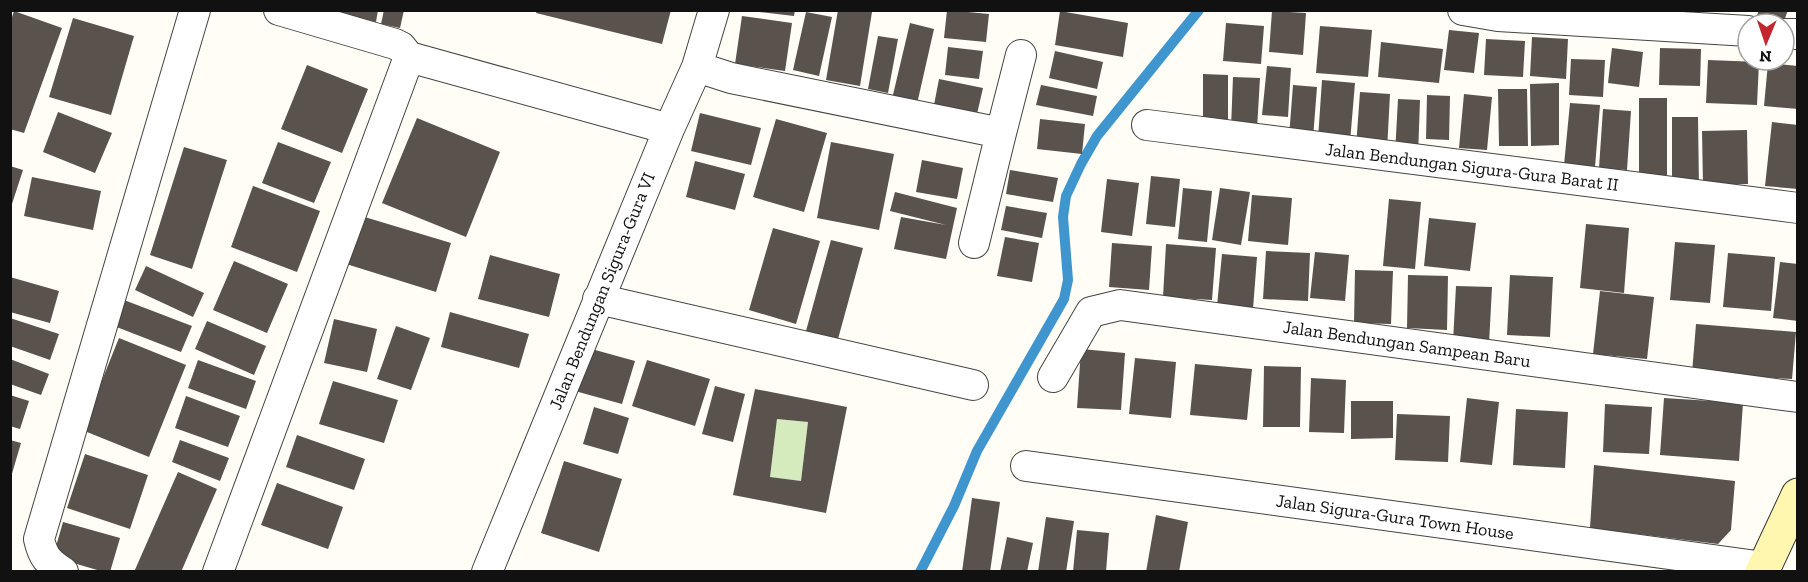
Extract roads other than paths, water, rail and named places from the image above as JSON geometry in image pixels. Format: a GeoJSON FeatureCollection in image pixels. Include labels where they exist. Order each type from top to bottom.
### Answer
{"type":"FeatureCollection","features":[{"type":"Feature","properties":{"kind":"main road"},"geometry":{"type":"LineString","coordinates":[[1763,569],[1797,495]]}},
{"type":"Feature","properties":{"kind":"street"},"geometry":{"type":"LineString","coordinates":[[63,572],[49,563],[42,551],[39,539],[195,10]]}},
{"type":"Feature","properties":{"kind":"street","name":"Jalan Bendungan Sigura-Gura VI"},"geometry":{"type":"LineString","coordinates":[[487,572],[598,299],[697,67],[714,10]]}},
{"type":"Feature","properties":{"kind":"street"},"geometry":{"type":"LineString","coordinates":[[1462,10],[1498,16],[1736,30]]}},
{"type":"Feature","properties":{"kind":"street"},"geometry":{"type":"LineString","coordinates":[[287,11],[395,44],[401,47],[409,57],[669,129]]}},
{"type":"Feature","properties":{"kind":"street"},"geometry":{"type":"LineString","coordinates":[[974,243],[1021,55]]}},
{"type":"Feature","properties":{"kind":"street"},"geometry":{"type":"LineString","coordinates":[[218,572],[409,57]]}},
{"type":"Feature","properties":{"kind":"street"},"geometry":{"type":"LineString","coordinates":[[697,67],[731,78],[1001,133]]}},
{"type":"Feature","properties":{"kind":"street","name":"Jalan Bendungan Sigura-Gura Barat II"},"geometry":{"type":"LineString","coordinates":[[1147,125],[1797,208]]}},
{"type":"Feature","properties":{"kind":"street"},"geometry":{"type":"LineString","coordinates":[[598,299],[973,385]]}},
{"type":"Feature","properties":{"kind":"street","name":"Jalan Bendungan Sampean Baru"},"geometry":{"type":"LineString","coordinates":[[1053,377],[1091,312],[1120,305],[1797,397]]}},
{"type":"Feature","properties":{"kind":"street","name":"Jalan Sigura-Gura Town House"},"geometry":{"type":"LineString","coordinates":[[1026,466],[1763,569]]}},
{"type":"Feature","properties":{"kind":"waterway"},"geometry":{"type":"LineString","coordinates":[[920,572],[954,506],[977,451],[1064,299],[1068,280],[1063,217],[1066,196],[1081,164],[1097,136],[1199,10]]}}]}
